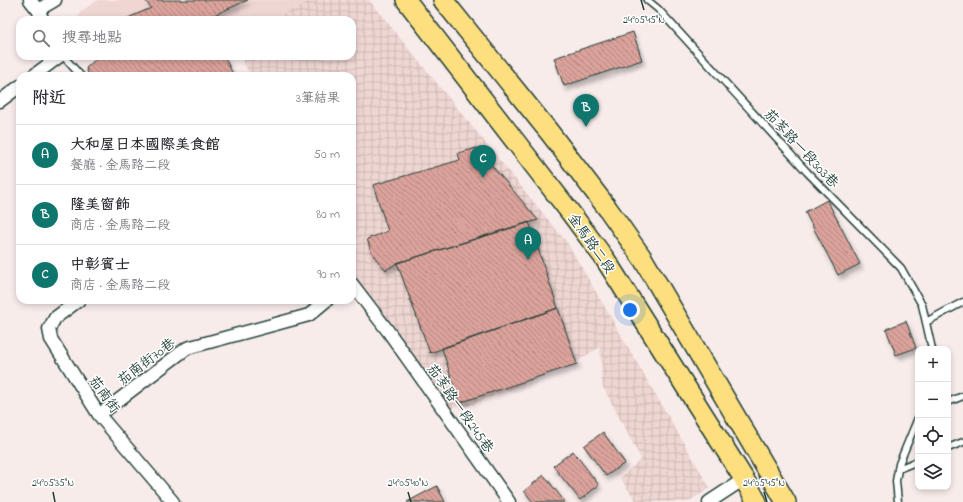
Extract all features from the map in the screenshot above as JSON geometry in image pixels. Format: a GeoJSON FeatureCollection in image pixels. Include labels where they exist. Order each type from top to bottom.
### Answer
{"type":"FeatureCollection","features":[{"type":"Feature","properties":{"kind":"main road","name":"金馬路二段"},"geometry":{"type":"LineString","coordinates":[[406,0],[570,212],[604,259],[744,479],[757,502]]}},
{"type":"Feature","properties":{"kind":"main road"},"geometry":{"type":"LineString","coordinates":[[443,0],[565,152],[639,253],[786,502]]}},
{"type":"Feature","properties":{"kind":"street"},"geometry":{"type":"LineString","coordinates":[[30,0],[41,15],[55,0]]}},
{"type":"Feature","properties":{"kind":"street"},"geometry":{"type":"LineString","coordinates":[[38,72],[55,60]]}},
{"type":"Feature","properties":{"kind":"street"},"geometry":{"type":"LineString","coordinates":[[0,101],[16,89]]}},
{"type":"Feature","properties":{"kind":"street","name":"茄苳路一段245巷"},"geometry":{"type":"LineString","coordinates":[[356,289],[388,331],[509,502]]}},
{"type":"Feature","properties":{"kind":"street","name":"茄南街"},"geometry":{"type":"LineString","coordinates":[[74,304],[55,318],[49,329],[50,339],[100,415],[173,502]]}},
{"type":"Feature","properties":{"kind":"street","name":"茄南街70巷"},"geometry":{"type":"LineString","coordinates":[[100,415],[187,348],[309,315],[322,304]]}},
{"type":"Feature","properties":{"kind":"street"},"geometry":{"type":"LineString","coordinates":[[710,502],[744,479]]}},
{"type":"Feature","properties":{"kind":"lane","name":"茄苳路一段303巷"},"geometry":{"type":"LineString","coordinates":[[647,0],[658,10],[806,172],[901,268],[922,305],[931,346]]}},
{"type":"Feature","properties":{"kind":"lane"},"geometry":{"type":"LineString","coordinates":[[67,60],[77,72]]}},
{"type":"Feature","properties":{"kind":"lane"},"geometry":{"type":"LineString","coordinates":[[926,322],[963,302]]}},
{"type":"Feature","properties":{"kind":"lane"},"geometry":{"type":"LineString","coordinates":[[951,401],[963,396]]}},
{"type":"Feature","properties":{"kind":"lane"},"geometry":{"type":"LineString","coordinates":[[898,502],[896,481],[898,468],[915,425]]}},
{"type":"Feature","properties":{"kind":"lane"},"geometry":{"type":"LineString","coordinates":[[951,447],[963,442]]}},
{"type":"Feature","properties":{"kind":"lane"},"geometry":{"type":"LineString","coordinates":[[898,468],[915,462]]}},
{"type":"Feature","properties":{"kind":"shaded area"},"geometry":{"type":"Polygon","coordinates":[[[98,0],[312,0],[278,16],[78,16],[80,12],[98,0]]]}},
{"type":"Feature","properties":{"kind":"shaded area"},"geometry":{"type":"Polygon","coordinates":[[[312,0],[369,0],[568,244],[710,488],[688,502],[637,502],[620,478],[641,459],[602,385],[600,347],[578,361],[521,385],[467,406],[441,409],[356,296],[356,72],[248,72],[243,60],[356,60],[356,16],[278,16],[312,0]]]}},
{"type":"Feature","properties":{"kind":"building"},"geometry":{"type":"Polygon","coordinates":[[[145,0],[248,0],[212,16],[132,16],[151,8],[145,0]]]}},
{"type":"Feature","properties":{"kind":"building"},"geometry":{"type":"Polygon","coordinates":[[[633,32],[642,60],[564,86],[554,58],[633,32]]]}},
{"type":"Feature","properties":{"kind":"building"},"geometry":{"type":"Polygon","coordinates":[[[95,60],[226,60],[232,72],[88,72],[86,68],[95,60]]]}},
{"type":"Feature","properties":{"kind":"building"},"geometry":{"type":"Polygon","coordinates":[[[477,148],[538,220],[397,263],[386,270],[372,254],[367,239],[388,231],[373,185],[460,160],[458,153],[477,148]]]}},
{"type":"Feature","properties":{"kind":"building"},"geometry":{"type":"Polygon","coordinates":[[[827,200],[860,264],[838,275],[805,212],[827,200]]]}},
{"type":"Feature","properties":{"kind":"building"},"geometry":{"type":"Polygon","coordinates":[[[529,222],[558,308],[430,353],[397,263],[529,222]]]}},
{"type":"Feature","properties":{"kind":"building"},"geometry":{"type":"Polygon","coordinates":[[[558,308],[577,364],[459,403],[442,348],[558,308]]]}},
{"type":"Feature","properties":{"kind":"building"},"geometry":{"type":"Polygon","coordinates":[[[906,321],[915,348],[896,355],[886,329],[906,321]]]}},
{"type":"Feature","properties":{"kind":"building"},"geometry":{"type":"Polygon","coordinates":[[[603,432],[625,463],[606,476],[584,446],[603,432]]]}},
{"type":"Feature","properties":{"kind":"building"},"geometry":{"type":"Polygon","coordinates":[[[573,451],[599,485],[580,500],[553,466],[573,451]]]}},
{"type":"Feature","properties":{"kind":"building"},"geometry":{"type":"Polygon","coordinates":[[[544,475],[565,502],[533,502],[524,491],[544,475]]]}},
{"type":"Feature","properties":{"kind":"building"},"geometry":{"type":"Polygon","coordinates":[[[437,486],[445,502],[407,502],[437,486]]]}},
{"type":"Feature","properties":{"kind":"place","name":"隆美窗飾"},"geometry":{"type":"Point","coordinates":[586,127]}},
{"type":"Feature","properties":{"kind":"place","name":"中彰賓士"},"geometry":{"type":"Point","coordinates":[483,178]}},
{"type":"Feature","properties":{"kind":"place","name":"大和屋日本國際美食館"},"geometry":{"type":"Point","coordinates":[528,260]}}]}
